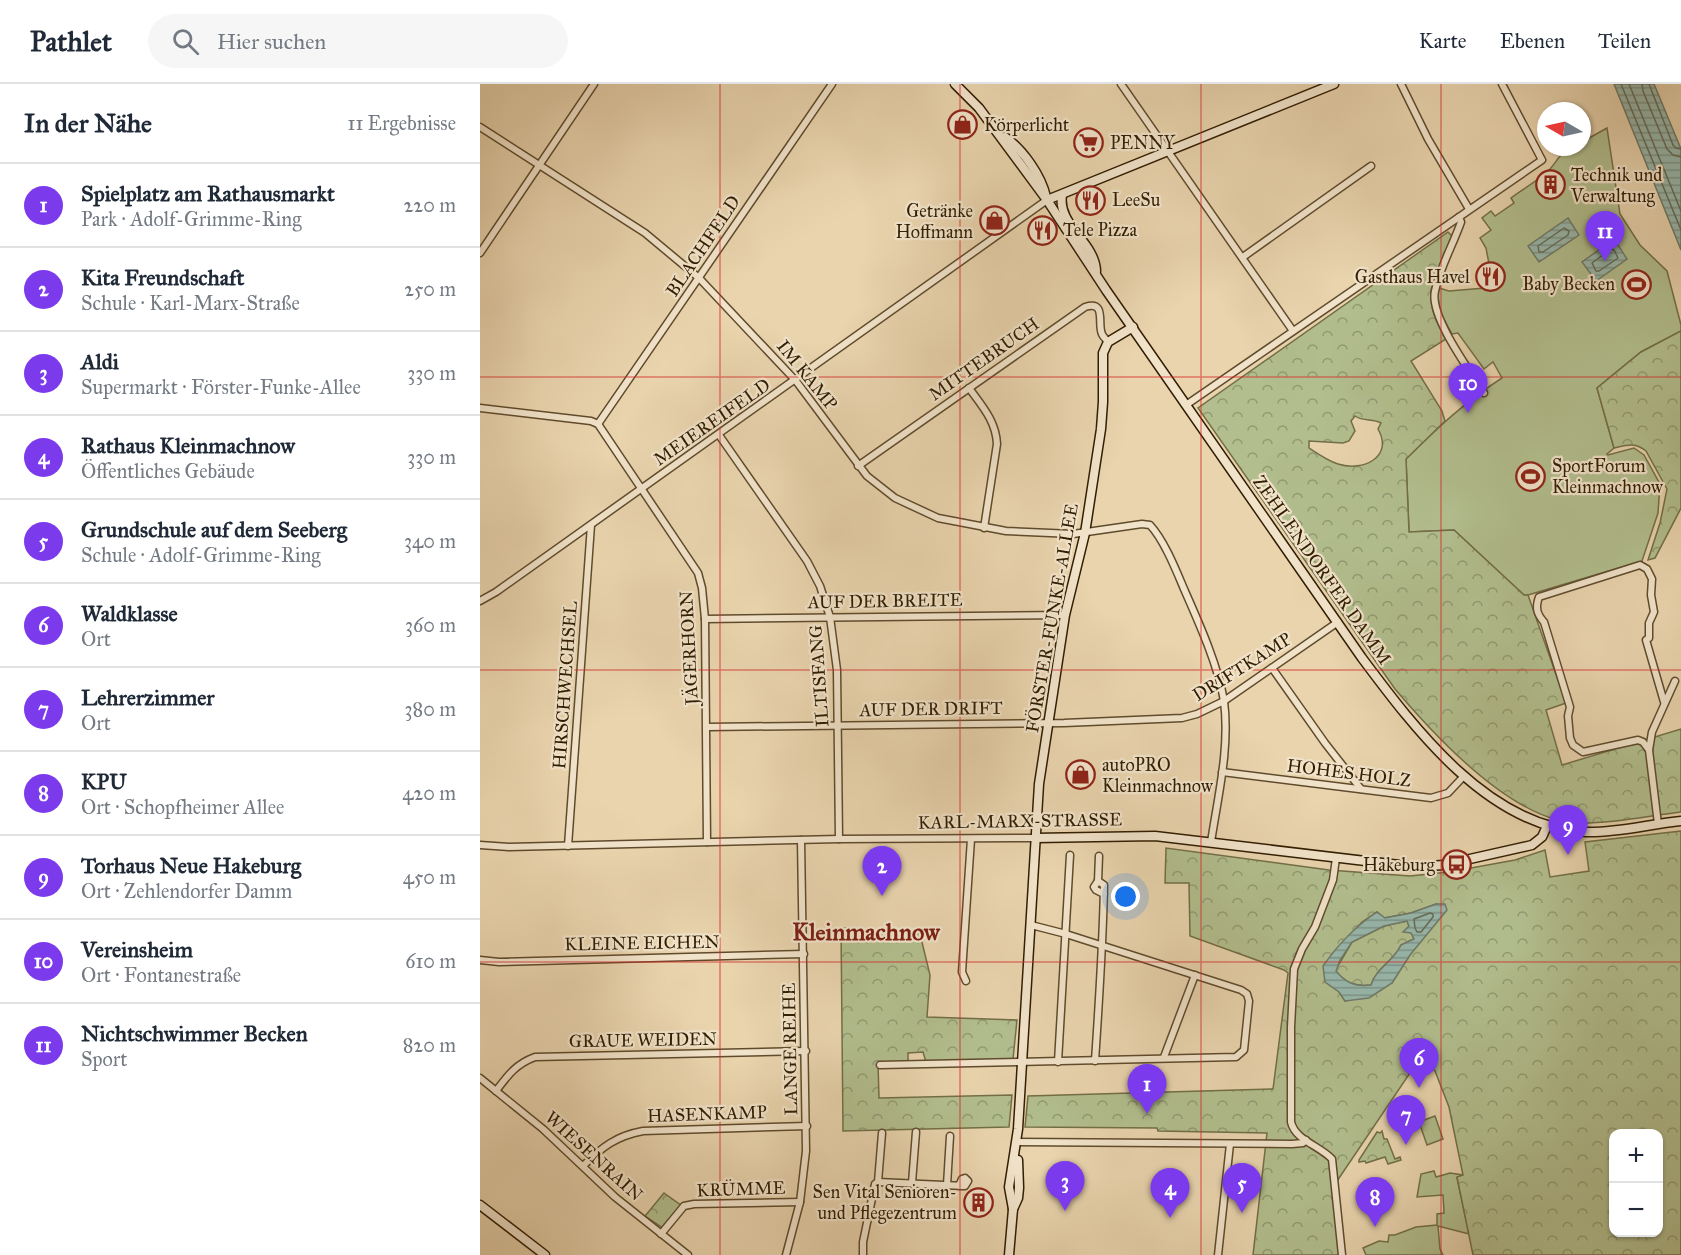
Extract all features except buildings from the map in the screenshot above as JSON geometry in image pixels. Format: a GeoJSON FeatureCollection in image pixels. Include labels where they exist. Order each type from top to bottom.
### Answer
{"type":"FeatureCollection","features":[{"type":"Feature","properties":{"kind":"street"},"geometry":{"type":"LineString","coordinates":[[480,253],[594,84]]}},
{"type":"Feature","properties":{"kind":"street","name":"BLACHFELD"},"geometry":{"type":"LineString","coordinates":[[598,424],[832,84]]}},
{"type":"Feature","properties":{"kind":"street","name":"ZEHLENDORFER DAMM"},"geometry":{"type":"LineString","coordinates":[[955,84],[979,108],[1047,200],[1096,275],[1188,403],[1338,622],[1391,697],[1425,739],[1464,776],[1503,804],[1539,824],[1595,832],[1681,821]]}},
{"type":"Feature","properties":{"kind":"street"},"geometry":{"type":"LineString","coordinates":[[1121,84],[1293,331]]}},
{"type":"Feature","properties":{"kind":"street"},"geometry":{"type":"LineString","coordinates":[[1047,200],[1332,84]]}},
{"type":"Feature","properties":{"kind":"street"},"geometry":{"type":"LineString","coordinates":[[1401,84],[1428,139],[1469,208]]}},
{"type":"Feature","properties":{"kind":"street"},"geometry":{"type":"LineString","coordinates":[[1188,403],[1542,160],[1502,85]]}},
{"type":"Feature","properties":{"kind":"street","name":"IM KAMP"},"geometry":{"type":"LineString","coordinates":[[480,127],[645,233],[699,278],[796,381],[858,466],[895,498],[938,518],[984,528],[1029,533],[1085,533],[1146,524],[1154,530],[1203,630],[1224,701]]}},
{"type":"Feature","properties":{"kind":"street"},"geometry":{"type":"LineString","coordinates":[[1243,257],[1371,166]]}},
{"type":"Feature","properties":{"kind":"street"},"geometry":{"type":"LineString","coordinates":[[1062,195],[1062,213],[1088,249],[1096,264],[1096,275]]}},
{"type":"Feature","properties":{"kind":"street","name":"MEIEREIFELD"},"geometry":{"type":"LineString","coordinates":[[480,601],[796,381],[1047,200]]}},
{"type":"Feature","properties":{"kind":"street"},"geometry":{"type":"LineString","coordinates":[[1459,217],[1461,222],[1438,282],[1433,304],[1454,346],[1484,393]]}},
{"type":"Feature","properties":{"kind":"street","name":"MITTEBRUCH"},"geometry":{"type":"LineString","coordinates":[[858,466],[1089,305],[1100,311],[1101,333],[1108,342]]}},
{"type":"Feature","properties":{"kind":"street"},"geometry":{"type":"LineString","coordinates":[[1108,342],[1132,327]]}},
{"type":"Feature","properties":{"kind":"street","name":"FÖRSTER-FUNKE-ALLEE"},"geometry":{"type":"LineString","coordinates":[[1009,1255],[1013,1209],[1018,1198],[1020,1175],[1017,1144],[1039,784],[1065,615],[1085,533],[1101,429],[1103,354],[1108,342]]}},
{"type":"Feature","properties":{"kind":"street"},"geometry":{"type":"LineString","coordinates":[[969,388],[993,421],[996,432],[997,444],[984,528]]}},
{"type":"Feature","properties":{"kind":"street"},"geometry":{"type":"LineString","coordinates":[[480,408],[591,421],[598,424]]}},
{"type":"Feature","properties":{"kind":"street","name":"JÄGERHORN"},"geometry":{"type":"LineString","coordinates":[[598,424],[698,573],[702,588],[705,619],[707,842]]}},
{"type":"Feature","properties":{"kind":"street","name":"ILTISFANG"},"geometry":{"type":"LineString","coordinates":[[719,435],[807,561],[820,586],[830,617],[837,670],[839,839]]}},
{"type":"Feature","properties":{"kind":"street","name":"HIRSCHWECHSEL"},"geometry":{"type":"LineString","coordinates":[[568,846],[591,525]]}},
{"type":"Feature","properties":{"kind":"street"},"geometry":{"type":"LineString","coordinates":[[1649,750],[1643,742],[1638,740],[1583,752],[1573,745],[1569,730],[1570,707],[1544,622],[1539,616],[1537,604],[1539,597],[1640,565],[1647,569],[1652,579],[1651,595],[1654,612],[1649,623],[1649,638],[1646,640],[1664,702]]}},
{"type":"Feature","properties":{"kind":"street","name":"AUF DER BREITE"},"geometry":{"type":"LineString","coordinates":[[705,619],[1065,615]]}},
{"type":"Feature","properties":{"kind":"street","name":"DRIFTKAMP"},"geometry":{"type":"LineString","coordinates":[[1048,723],[1168,720],[1197,714],[1224,701],[1338,622]]}},
{"type":"Feature","properties":{"kind":"street"},"geometry":{"type":"LineString","coordinates":[[1272,668],[1324,743],[1361,789]]}},
{"type":"Feature","properties":{"kind":"street"},"geometry":{"type":"LineString","coordinates":[[1658,824],[1649,750],[1652,732],[1675,681]]}},
{"type":"Feature","properties":{"kind":"street"},"geometry":{"type":"LineString","coordinates":[[1211,842],[1222,772],[1225,738],[1224,701]]}},
{"type":"Feature","properties":{"kind":"street","name":"AUF DER DRIFT"},"geometry":{"type":"LineString","coordinates":[[707,727],[1048,723]]}},
{"type":"Feature","properties":{"kind":"street","name":"HOHES HOLZ"},"geometry":{"type":"LineString","coordinates":[[1222,772],[1437,797],[1448,793],[1464,776]]}},
{"type":"Feature","properties":{"kind":"street","name":"KARL-MARX-STRASSE"},"geometry":{"type":"LineString","coordinates":[[480,846],[1144,836],[1211,842],[1395,866],[1443,865],[1532,845],[1539,841],[1547,826]]}},
{"type":"Feature","properties":{"kind":"street"},"geometry":{"type":"LineString","coordinates":[[966,981],[962,972],[971,839]]}},
{"type":"Feature","properties":{"kind":"street","name":"LANGE REIHE"},"geometry":{"type":"LineString","coordinates":[[786,1255],[800,1202],[807,1126],[801,840]]}},
{"type":"Feature","properties":{"kind":"street"},"geometry":{"type":"LineString","coordinates":[[1059,1062],[1070,855]]}},
{"type":"Feature","properties":{"kind":"street"},"geometry":{"type":"LineString","coordinates":[[1095,1061],[1104,894],[1094,886],[1098,881],[1099,856]]}},
{"type":"Feature","properties":{"kind":"street"},"geometry":{"type":"LineString","coordinates":[[1336,858],[1333,880],[1315,927],[1297,959],[1292,981],[1292,1122],[1298,1134],[1327,1153],[1332,1159],[1342,1255]]}},
{"type":"Feature","properties":{"kind":"street"},"geometry":{"type":"LineString","coordinates":[[880,1065],[1236,1057],[1244,1050],[1249,1013],[1247,994],[1241,990],[1103,945],[1031,926]]}},
{"type":"Feature","properties":{"kind":"street","name":"KLEINE EICHEN"},"geometry":{"type":"LineString","coordinates":[[480,960],[511,962],[804,954]]}},
{"type":"Feature","properties":{"kind":"street"},"geometry":{"type":"LineString","coordinates":[[1164,1057],[1195,975]]}},
{"type":"Feature","properties":{"kind":"street","name":"GRAUE WEIDEN"},"geometry":{"type":"LineString","coordinates":[[496,1090],[512,1069],[535,1057],[806,1051]]}},
{"type":"Feature","properties":{"kind":"street","name":"WIESENRAIN"},"geometry":{"type":"LineString","coordinates":[[480,1078],[543,1129],[615,1197],[688,1255]]}},
{"type":"Feature","properties":{"kind":"street","name":"HASENKAMP"},"geometry":{"type":"LineString","coordinates":[[582,1166],[605,1145],[628,1134],[643,1131],[807,1126]]}},
{"type":"Feature","properties":{"kind":"street"},"geometry":{"type":"LineString","coordinates":[[870,1255],[864,1255],[874,1186],[878,1182],[882,1132]]}},
{"type":"Feature","properties":{"kind":"street"},"geometry":{"type":"LineString","coordinates":[[912,1183],[916,1132]]}},
{"type":"Feature","properties":{"kind":"street"},"geometry":{"type":"LineString","coordinates":[[947,1185],[950,1136]]}},
{"type":"Feature","properties":{"kind":"street"},"geometry":{"type":"LineString","coordinates":[[1017,1144],[1299,1144],[1306,1140]]}},
{"type":"Feature","properties":{"kind":"street"},"geometry":{"type":"LineString","coordinates":[[1218,1255],[1230,1144]]}},
{"type":"Feature","properties":{"kind":"street"},"geometry":{"type":"LineString","coordinates":[[878,1182],[959,1186]]}},
{"type":"Feature","properties":{"kind":"street","name":"KRÜMME"},"geometry":{"type":"LineString","coordinates":[[661,1234],[684,1206],[800,1202]]}},
{"type":"Feature","properties":{"kind":"street"},"geometry":{"type":"LineString","coordinates":[[480,1205],[545,1255]]}},
{"type":"Feature","properties":{"kind":"green space"},"geometry":{"type":"Polygon","coordinates":[[[1607,128],[1620,214],[1640,245],[1667,271],[1681,325],[1681,331],[1641,352],[1597,388],[1614,448],[1607,454],[1634,448],[1644,455],[1660,484],[1658,513],[1642,561],[1524,595],[1454,530],[1409,532],[1406,459],[1452,416],[1502,378],[1493,362],[1484,369],[1458,333],[1452,334],[1439,307],[1439,288],[1449,291],[1485,288],[1482,271],[1490,269],[1486,248],[1480,238],[1491,230],[1482,218],[1491,211],[1495,216],[1514,203],[1511,198],[1546,173],[1560,156],[1591,156],[1591,137],[1607,128]]]}},
{"type":"Feature","properties":{"kind":"green space"},"geometry":{"type":"Polygon","coordinates":[[[1448,232],[1452,236],[1431,290],[1434,316],[1446,339],[1411,361],[1442,411],[1445,421],[1406,459],[1409,532],[1454,530],[1524,595],[1528,595],[1566,703],[1546,710],[1562,765],[1681,729],[1681,812],[1616,821],[1576,823],[1551,818],[1526,807],[1500,791],[1476,772],[1452,751],[1395,689],[1198,408],[1448,232]],[[1355,416],[1351,421],[1355,431],[1349,441],[1343,443],[1309,441],[1309,448],[1331,461],[1348,466],[1366,464],[1373,460],[1382,447],[1378,429],[1381,423],[1355,416]]]}},
{"type":"Feature","properties":{"kind":"green space"},"geometry":{"type":"Polygon","coordinates":[[[1681,331],[1681,508],[1655,558],[1648,560],[1660,523],[1667,489],[1646,451],[1634,445],[1614,448],[1597,388],[1641,352],[1681,331]]]}},
{"type":"Feature","properties":{"kind":"green space"},"geometry":{"type":"Polygon","coordinates":[[[1681,831],[1681,1255],[1473,1255],[1457,1177],[1463,1175],[1449,1107],[1435,1071],[1420,1058],[1335,1184],[1342,1255],[1253,1255],[1267,1133],[1158,1131],[1157,1128],[1025,1127],[1028,1096],[1273,1089],[1288,973],[1190,936],[1189,883],[1165,883],[1166,848],[1329,870],[1410,876],[1449,872],[1515,860],[1545,850],[1550,877],[1589,871],[1585,842],[1681,831]],[[1436,904],[1411,913],[1384,918],[1377,912],[1362,922],[1332,954],[1339,992],[1345,1001],[1392,983],[1410,955],[1436,904]]]}},
{"type":"Feature","properties":{"kind":"green space"},"geometry":{"type":"Polygon","coordinates":[[[1407,921],[1414,939],[1401,945],[1373,979],[1371,985],[1351,983],[1335,971],[1352,942],[1384,926],[1407,921]]]}},
{"type":"Feature","properties":{"kind":"green space"},"geometry":{"type":"Polygon","coordinates":[[[841,928],[920,934],[930,975],[927,1017],[1017,1020],[1013,1059],[926,1062],[923,1052],[908,1053],[908,1062],[878,1063],[879,1098],[1012,1095],[1009,1127],[843,1131],[841,928]]]}},
{"type":"Feature","properties":{"kind":"green space"},"geometry":{"type":"Polygon","coordinates":[[[1435,1116],[1443,1139],[1427,1145],[1419,1122],[1435,1116]]]}},
{"type":"Feature","properties":{"kind":"green space"},"geometry":{"type":"Polygon","coordinates":[[[1382,1131],[1395,1159],[1400,1157],[1401,1160],[1388,1164],[1385,1157],[1366,1163],[1365,1161],[1359,1162],[1377,1132],[1382,1131]]]}},
{"type":"Feature","properties":{"kind":"green space"},"geometry":{"type":"Polygon","coordinates":[[[1434,1171],[1436,1177],[1450,1173],[1463,1175],[1457,1178],[1469,1234],[1438,1226],[1440,1249],[1443,1255],[1366,1255],[1363,1248],[1379,1241],[1388,1242],[1389,1235],[1416,1227],[1437,1225],[1437,1214],[1444,1213],[1443,1195],[1417,1197],[1421,1174],[1434,1171]]]}},
{"type":"Feature","properties":{"kind":"green space"},"geometry":{"type":"Polygon","coordinates":[[[664,1193],[682,1206],[663,1228],[645,1216],[664,1193]]]}},
{"type":"Feature","properties":{"kind":"water"},"geometry":{"type":"Polygon","coordinates":[[[1614,84],[1654,84],[1681,149],[1681,250],[1614,84]]]}},
{"type":"Feature","properties":{"kind":"water"},"geometry":{"type":"Polygon","coordinates":[[[1568,218],[1579,235],[1539,262],[1528,246],[1568,218]]]}},
{"type":"Feature","properties":{"kind":"water"},"geometry":{"type":"Polygon","coordinates":[[[1614,239],[1627,259],[1596,281],[1582,262],[1614,239]]]}},
{"type":"Feature","properties":{"kind":"water"},"geometry":{"type":"Polygon","coordinates":[[[1436,904],[1445,904],[1447,910],[1410,955],[1392,983],[1369,998],[1345,1001],[1339,992],[1325,982],[1323,966],[1362,924],[1377,912],[1385,918],[1411,913],[1436,904]],[[1407,921],[1384,926],[1352,942],[1340,960],[1336,971],[1343,979],[1351,983],[1371,985],[1373,979],[1401,945],[1414,939],[1411,933],[1403,932],[1409,926],[1407,921]]]}},
{"type":"Feature","properties":{"kind":"place","name":"Körperlicht"},"geometry":{"type":"Point","coordinates":[963,125]}},
{"type":"Feature","properties":{"kind":"place","name":"PENNY"},"geometry":{"type":"Point","coordinates":[1089,143]}},
{"type":"Feature","properties":{"kind":"place","name":"Technik und Verwaltung"},"geometry":{"type":"Point","coordinates":[1550,185]}},
{"type":"Feature","properties":{"kind":"place","name":"LeeSu"},"geometry":{"type":"Point","coordinates":[1091,200]}},
{"type":"Feature","properties":{"kind":"place","name":"Getränke Hoffmann"},"geometry":{"type":"Point","coordinates":[994,221]}},
{"type":"Feature","properties":{"kind":"place","name":"Tele Pizza"},"geometry":{"type":"Point","coordinates":[1042,230]}},
{"type":"Feature","properties":{"kind":"place","name":"Nichtschwimmer Becken"},"geometry":{"type":"Point","coordinates":[1605,261]}},
{"type":"Feature","properties":{"kind":"place","name":"Gasthaus Havel"},"geometry":{"type":"Point","coordinates":[1491,277]}},
{"type":"Feature","properties":{"kind":"place","name":"Baby Becken"},"geometry":{"type":"Point","coordinates":[1636,284]}},
{"type":"Feature","properties":{"kind":"place","name":"Vereinsheim"},"geometry":{"type":"Point","coordinates":[1468,413]}},
{"type":"Feature","properties":{"kind":"place","name":"SportForum Kleinmachnow"},"geometry":{"type":"Point","coordinates":[1531,476]}},
{"type":"Feature","properties":{"kind":"place","name":"autoPRO Kleinmachnow"},"geometry":{"type":"Point","coordinates":[1081,775]}},
{"type":"Feature","properties":{"kind":"place","name":"Torhaus Neue Hakeburg"},"geometry":{"type":"Point","coordinates":[1568,855]}},
{"type":"Feature","properties":{"kind":"place","name":"Hakeburg"},"geometry":{"type":"Point","coordinates":[1456,865]}},
{"type":"Feature","properties":{"kind":"place","name":"Kita Freundschaft"},"geometry":{"type":"Point","coordinates":[882,896]}},
{"type":"Feature","properties":{"kind":"place","name":"Waldklasse"},"geometry":{"type":"Point","coordinates":[1419,1088]}},
{"type":"Feature","properties":{"kind":"place","name":"Spielplatz am Rathausmarkt"},"geometry":{"type":"Point","coordinates":[1147,1114]}},
{"type":"Feature","properties":{"kind":"place","name":"Lehrerzimmer"},"geometry":{"type":"Point","coordinates":[1406,1145]}},
{"type":"Feature","properties":{"kind":"place","name":"Sen Vital Senioren- und Pflegezentrum"},"geometry":{"type":"Point","coordinates":[978,1202]}},
{"type":"Feature","properties":{"kind":"place","name":"Aldi"},"geometry":{"type":"Point","coordinates":[1065,1211]}},
{"type":"Feature","properties":{"kind":"place","name":"Grundschule auf dem Seeberg"},"geometry":{"type":"Point","coordinates":[1242,1213]}},
{"type":"Feature","properties":{"kind":"place","name":"Rathaus Kleinmachnow"},"geometry":{"type":"Point","coordinates":[1170,1218]}},
{"type":"Feature","properties":{"kind":"place","name":"KPU"},"geometry":{"type":"Point","coordinates":[1375,1227]}},
{"type":"Feature","properties":{"kind":"district","name":"Kleinmachnow"},"geometry":{"type":"Point","coordinates":[866,932]}}]}
